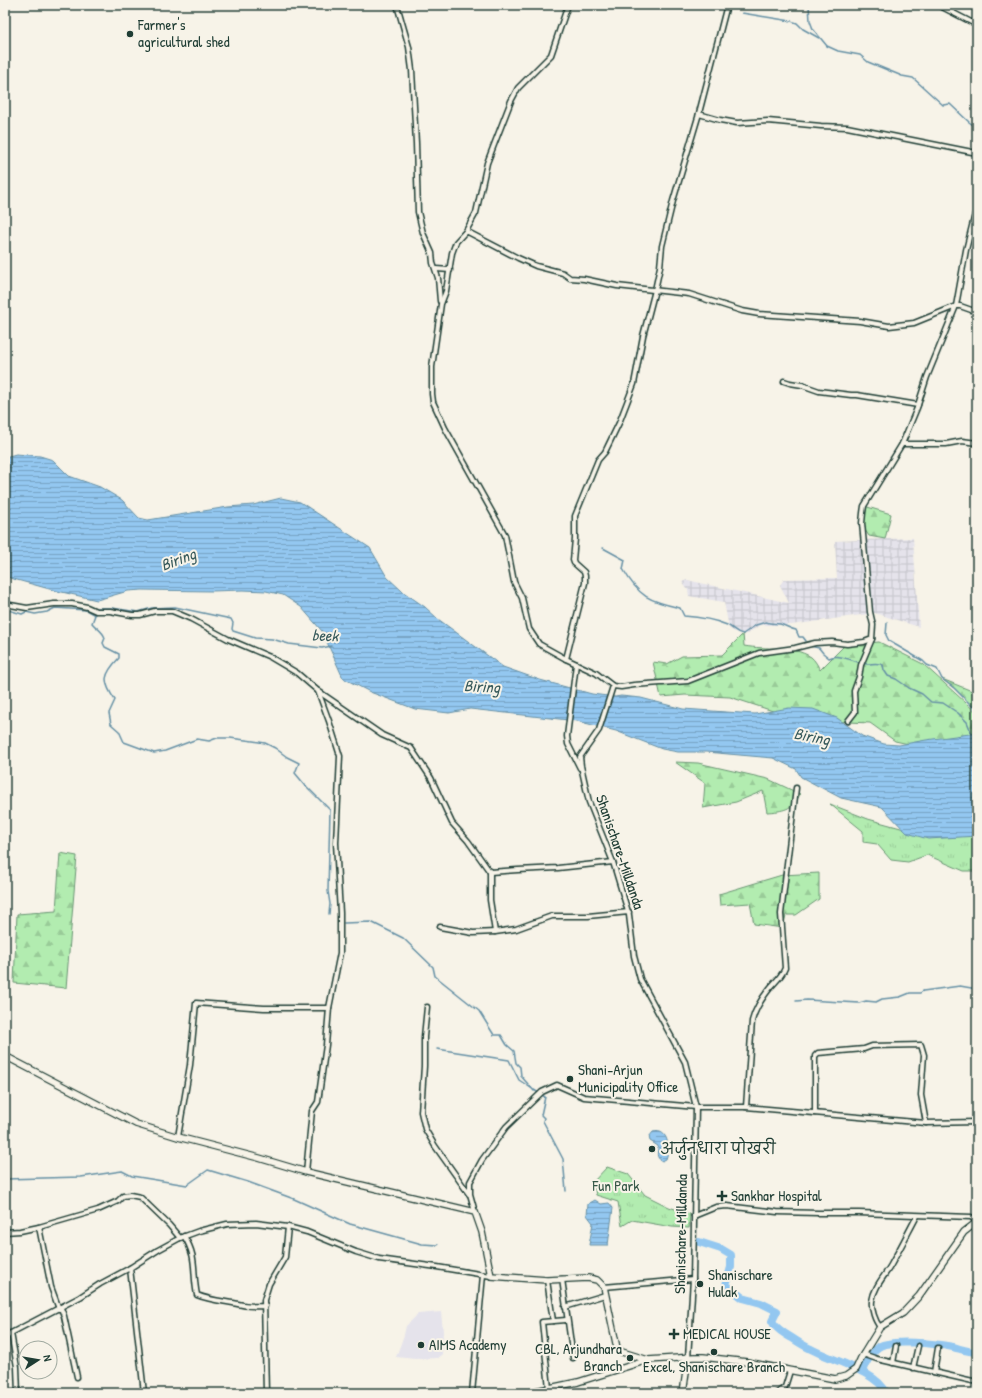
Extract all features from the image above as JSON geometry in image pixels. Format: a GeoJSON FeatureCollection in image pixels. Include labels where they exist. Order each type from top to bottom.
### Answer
{"type":"FeatureCollection","features":[{"type":"Feature","properties":{"kind":"street"},"geometry":{"type":"LineString","coordinates":[[397,5],[409,46],[412,70],[418,212],[423,233],[432,253],[438,278],[440,304],[432,367],[433,402],[445,428],[505,535],[514,582],[522,598],[529,628],[533,636],[539,644],[599,676],[612,686],[621,687],[688,681],[758,653],[795,648],[815,643],[832,642],[846,644],[864,642],[872,639]]}},
{"type":"Feature","properties":{"kind":"street"},"geometry":{"type":"LineString","coordinates":[[440,304],[446,291],[452,253],[456,242],[466,231],[476,213],[486,163],[511,102],[518,88],[550,55],[568,5]]}},
{"type":"Feature","properties":{"kind":"street"},"geometry":{"type":"LineString","coordinates":[[566,659],[585,583],[584,572],[574,563],[573,560],[575,516],[598,460],[605,452],[619,423],[634,384],[643,336],[660,267],[662,246],[673,201],[727,5]]}},
{"type":"Feature","properties":{"kind":"street"},"geometry":{"type":"LineString","coordinates":[[938,5],[977,25]]}},
{"type":"Feature","properties":{"kind":"street"},"geometry":{"type":"LineString","coordinates":[[698,114],[737,123],[768,121],[847,127],[977,153]]}},
{"type":"Feature","properties":{"kind":"street"},"geometry":{"type":"LineString","coordinates":[[848,721],[855,712],[854,690],[862,663],[872,639],[874,625],[870,612],[862,513],[864,506],[902,444],[956,306],[966,250],[977,206]]}},
{"type":"Feature","properties":{"kind":"street"},"geometry":{"type":"LineString","coordinates":[[466,231],[518,258],[536,266],[563,273],[570,278],[584,279],[617,286],[690,294],[742,311],[758,314],[860,321],[889,326],[914,323],[956,306],[977,312]]}},
{"type":"Feature","properties":{"kind":"street"},"geometry":{"type":"LineString","coordinates":[[436,269],[450,270]]}},
{"type":"Feature","properties":{"kind":"street"},"geometry":{"type":"LineString","coordinates":[[784,381],[819,390],[918,405]]}},
{"type":"Feature","properties":{"kind":"street"},"geometry":{"type":"LineString","coordinates":[[902,444],[946,444],[962,441],[977,443]]}},
{"type":"Feature","properties":{"kind":"street"},"geometry":{"type":"LineString","coordinates":[[5,604],[27,608],[54,604],[72,604],[96,610],[132,615],[172,611],[191,619],[228,639],[270,657],[296,673],[318,691],[382,735],[411,748],[431,778],[452,823],[468,841],[490,872],[490,900],[495,932]]}},
{"type":"Feature","properties":{"kind":"street"},"geometry":{"type":"LineString","coordinates":[[576,664],[567,736],[568,744],[583,776]]}},
{"type":"Feature","properties":{"kind":"street","name":"Shanischare-Milldanda"},"geometry":{"type":"LineString","coordinates":[[612,686],[599,730],[580,757],[589,802],[613,862],[628,912],[634,956],[640,979],[685,1062],[696,1106],[694,1148],[693,1279],[688,1358]]}},
{"type":"Feature","properties":{"kind":"street"},"geometry":{"type":"LineString","coordinates":[[306,1172],[312,1111],[318,1102],[326,1045],[329,1008],[340,953],[336,843],[340,756],[318,691]]}},
{"type":"Feature","properties":{"kind":"street"},"geometry":{"type":"LineString","coordinates":[[746,1107],[754,1011],[785,968],[781,914],[796,788]]}},
{"type":"Feature","properties":{"kind":"street"},"geometry":{"type":"LineString","coordinates":[[490,872],[558,868],[613,862]]}},
{"type":"Feature","properties":{"kind":"street"},"geometry":{"type":"LineString","coordinates":[[440,927],[473,933],[495,932],[516,930],[552,916],[588,916],[628,912]]}},
{"type":"Feature","properties":{"kind":"street"},"geometry":{"type":"LineString","coordinates":[[178,1137],[190,1065],[196,1002],[264,1008],[329,1008]]}},
{"type":"Feature","properties":{"kind":"street"},"geometry":{"type":"LineString","coordinates":[[427,1007],[424,1037],[422,1118],[425,1129],[435,1146],[470,1194]]}},
{"type":"Feature","properties":{"kind":"street"},"geometry":{"type":"LineString","coordinates":[[815,1113],[815,1056],[818,1053],[864,1049],[872,1046],[921,1045],[924,1055],[921,1095],[926,1123]]}},
{"type":"Feature","properties":{"kind":"street"},"geometry":{"type":"LineString","coordinates":[[5,1056],[136,1124],[306,1172],[474,1212]]}},
{"type":"Feature","properties":{"kind":"street"},"geometry":{"type":"LineString","coordinates":[[491,1276],[482,1232],[474,1212],[470,1194],[470,1182],[482,1160],[506,1127],[542,1092],[556,1085],[584,1097],[696,1106],[746,1107],[926,1123],[977,1122]]}},
{"type":"Feature","properties":{"kind":"street"},"geometry":{"type":"LineString","coordinates":[[5,1232],[39,1227],[98,1210],[118,1201],[123,1196],[130,1194],[140,1197],[190,1246],[194,1256],[196,1295],[206,1299],[234,1303],[242,1306],[265,1306]]}},
{"type":"Feature","properties":{"kind":"street"},"geometry":{"type":"LineString","coordinates":[[526,1393],[578,1382],[648,1360],[703,1357],[747,1362],[835,1379],[841,1378],[856,1369],[863,1354],[880,1327],[903,1313],[919,1296],[964,1232],[977,1222],[971,1217],[776,1212],[727,1206],[716,1207],[694,1216]]}},
{"type":"Feature","properties":{"kind":"street"},"geometry":{"type":"LineString","coordinates":[[880,1327],[877,1323],[872,1303],[873,1297],[878,1284],[892,1264],[916,1216]]}},
{"type":"Feature","properties":{"kind":"street"},"geometry":{"type":"LineString","coordinates":[[5,1338],[11,1333],[60,1309],[100,1284],[182,1237],[227,1224],[256,1223],[288,1227],[307,1232],[356,1252],[379,1259],[401,1263],[491,1276],[547,1280],[588,1278],[597,1280],[604,1287],[617,1348],[622,1352],[648,1360]]}},
{"type":"Feature","properties":{"kind":"street"},"geometry":{"type":"LineString","coordinates":[[39,1227],[51,1287],[64,1316],[76,1377]]}},
{"type":"Feature","properties":{"kind":"street"},"geometry":{"type":"LineString","coordinates":[[266,1393],[264,1300],[268,1288],[285,1257],[288,1227]]}},
{"type":"Feature","properties":{"kind":"street"},"geometry":{"type":"LineString","coordinates":[[130,1268],[144,1393]]}},
{"type":"Feature","properties":{"kind":"street"},"geometry":{"type":"LineString","coordinates":[[472,1393],[484,1275]]}},
{"type":"Feature","properties":{"kind":"street"},"geometry":{"type":"LineString","coordinates":[[562,1279],[566,1320],[573,1358]]}},
{"type":"Feature","properties":{"kind":"street"},"geometry":{"type":"LineString","coordinates":[[604,1287],[693,1279]]}},
{"type":"Feature","properties":{"kind":"street"},"geometry":{"type":"LineString","coordinates":[[547,1280],[553,1321]]}},
{"type":"Feature","properties":{"kind":"street"},"geometry":{"type":"LineString","coordinates":[[565,1307],[605,1296]]}},
{"type":"Feature","properties":{"kind":"street"},"geometry":{"type":"LineString","coordinates":[[549,1388],[542,1322],[566,1320]]}},
{"type":"Feature","properties":{"kind":"street"},"geometry":{"type":"LineString","coordinates":[[11,1333],[17,1367],[18,1393]]}},
{"type":"Feature","properties":{"kind":"street"},"geometry":{"type":"LineString","coordinates":[[893,1363],[896,1346]]}},
{"type":"Feature","properties":{"kind":"street"},"geometry":{"type":"LineString","coordinates":[[913,1368],[918,1346]]}},
{"type":"Feature","properties":{"kind":"street"},"geometry":{"type":"LineString","coordinates":[[934,1372],[938,1348]]}},
{"type":"Feature","properties":{"kind":"street"},"geometry":{"type":"LineString","coordinates":[[863,1354],[913,1368],[977,1382]]}},
{"type":"Feature","properties":{"kind":"street"},"geometry":{"type":"LineString","coordinates":[[683,1393],[688,1358]]}},
{"type":"Feature","properties":{"kind":"street"},"geometry":{"type":"LineString","coordinates":[[777,1393],[783,1392],[790,1371]]}},
{"type":"Feature","properties":{"kind":"shaded area"},"geometry":{"type":"Polygon","coordinates":[[[913,538],[919,627],[875,613],[791,625],[760,625],[747,634],[735,632],[729,628],[724,602],[689,596],[688,590],[682,582],[687,580],[789,603],[780,585],[784,579],[837,578],[835,541],[913,538]]]}},
{"type":"Feature","properties":{"kind":"shaded area","name":"AIMS Academy"},"geometry":{"type":"Polygon","coordinates":[[[441,1312],[443,1331],[442,1354],[438,1358],[415,1359],[396,1357],[406,1326],[418,1314],[441,1312]]]}},
{"type":"Feature","properties":{"kind":"green space"},"geometry":{"type":"Polygon","coordinates":[[[864,506],[891,514],[885,539],[869,536],[863,527],[864,506]]]}},
{"type":"Feature","properties":{"kind":"green space"},"geometry":{"type":"Polygon","coordinates":[[[743,634],[744,646],[787,649],[804,653],[812,658],[820,670],[845,645],[879,642],[923,664],[977,713],[977,750],[945,752],[895,741],[870,723],[828,721],[776,712],[730,697],[685,695],[661,697],[653,662],[667,664],[682,656],[722,655],[743,634]]]}},
{"type":"Feature","properties":{"kind":"green space"},"geometry":{"type":"Polygon","coordinates":[[[942,679],[977,693],[977,711],[954,688],[942,679]]]}},
{"type":"Feature","properties":{"kind":"green space"},"geometry":{"type":"Polygon","coordinates":[[[675,762],[698,763],[768,779],[800,794],[791,806],[787,809],[778,811],[767,812],[763,791],[736,802],[703,808],[705,783],[675,762]]]}},
{"type":"Feature","properties":{"kind":"green space"},"geometry":{"type":"Polygon","coordinates":[[[830,804],[868,819],[919,833],[977,827],[977,871],[964,871],[927,855],[908,862],[891,860],[877,844],[863,842],[863,831],[830,804]]]}},
{"type":"Feature","properties":{"kind":"green space"},"geometry":{"type":"Polygon","coordinates":[[[60,853],[77,856],[66,988],[14,983],[17,914],[56,911],[60,853]]]}},
{"type":"Feature","properties":{"kind":"green space"},"geometry":{"type":"Polygon","coordinates":[[[819,873],[819,899],[796,915],[786,915],[783,928],[754,924],[750,903],[720,905],[719,894],[782,875],[819,873]]]}},
{"type":"Feature","properties":{"kind":"green space","name":"Fun Park"},"geometry":{"type":"Polygon","coordinates":[[[607,1167],[628,1174],[645,1195],[669,1207],[690,1214],[689,1228],[672,1227],[632,1220],[622,1226],[618,1202],[596,1195],[593,1182],[607,1167]]]}},
{"type":"Feature","properties":{"kind":"water"},"geometry":{"type":"Polygon","coordinates":[[[16,454],[40,456],[53,460],[69,476],[100,487],[122,500],[139,518],[148,520],[228,507],[253,505],[281,498],[300,502],[370,548],[387,577],[402,591],[425,607],[438,619],[503,667],[540,680],[592,694],[641,698],[683,709],[755,714],[789,708],[813,709],[837,718],[862,736],[884,744],[899,745],[977,733],[977,836],[928,839],[907,833],[882,807],[841,798],[801,777],[796,769],[773,758],[706,752],[678,752],[662,749],[616,731],[577,721],[470,709],[449,713],[415,709],[370,692],[343,678],[322,631],[301,607],[283,595],[266,591],[243,590],[142,590],[128,591],[97,600],[10,578],[5,575],[5,457],[16,454]]]}},
{"type":"Feature","properties":{"kind":"water"},"geometry":{"type":"Polygon","coordinates":[[[653,1132],[662,1133],[667,1140],[667,1155],[666,1159],[662,1161],[657,1153],[658,1146],[650,1141],[649,1137],[653,1132]]]}},
{"type":"Feature","properties":{"kind":"water"},"geometry":{"type":"Polygon","coordinates":[[[595,1200],[601,1204],[609,1203],[613,1208],[608,1245],[589,1245],[593,1223],[587,1215],[588,1204],[595,1200]]]}},
{"type":"Feature","properties":{"kind":"waterway"},"geometry":{"type":"LineString","coordinates":[[809,5],[810,21],[813,29],[827,46],[838,51],[860,55],[868,62],[902,76],[913,78],[943,105],[950,104],[977,128]]}},
{"type":"Feature","properties":{"kind":"waterway"},"geometry":{"type":"LineString","coordinates":[[742,13],[791,21],[797,23],[803,29],[819,38]]}},
{"type":"Feature","properties":{"kind":"waterway"},"geometry":{"type":"LineString","coordinates":[[603,548],[625,560],[623,569],[634,586],[640,592],[660,603],[680,608],[684,616],[716,621],[743,634],[756,625],[766,622],[780,624],[796,630],[799,637],[803,637],[806,641]]}},
{"type":"Feature","properties":{"kind":"waterway","name":"beek"},"geometry":{"type":"LineString","coordinates":[[95,608],[112,608],[138,612],[152,608],[175,607],[231,619],[233,623],[233,631],[255,638],[272,639],[289,644],[322,648],[331,646]]}},
{"type":"Feature","properties":{"kind":"waterway"},"geometry":{"type":"LineString","coordinates":[[5,609],[22,614],[26,612],[35,614],[47,612],[55,608],[86,610]]}},
{"type":"Feature","properties":{"kind":"waterway"},"geometry":{"type":"LineString","coordinates":[[86,610],[95,615],[92,623],[104,636],[105,638],[103,643],[105,647],[119,654],[119,658],[107,674],[106,683],[115,700],[109,713],[111,724],[119,731],[124,742],[154,753],[165,751],[197,739],[209,741],[217,738],[230,738],[265,743],[299,763],[295,773],[330,810],[328,891],[330,904],[329,914]]}},
{"type":"Feature","properties":{"kind":"waterway"},"geometry":{"type":"LineString","coordinates":[[887,623],[886,635],[889,641],[923,661],[927,665],[937,669],[942,679],[954,688],[977,711]]}},
{"type":"Feature","properties":{"kind":"waterway"},"geometry":{"type":"LineString","coordinates":[[810,646],[819,648],[829,658],[843,657],[862,663],[877,663],[883,665],[888,676],[922,694],[931,702],[943,703],[958,713],[967,722],[972,734]]}},
{"type":"Feature","properties":{"kind":"waterway"},"geometry":{"type":"LineString","coordinates":[[344,923],[371,922],[403,938],[433,967],[435,976],[479,1011],[494,1035],[501,1035],[507,1045],[514,1051],[516,1063],[520,1067],[521,1076],[534,1091]]}},
{"type":"Feature","properties":{"kind":"waterway"},"geometry":{"type":"LineString","coordinates":[[796,1001],[807,1000],[859,1003],[866,1001],[876,1002],[882,999],[900,997],[910,993],[920,993],[923,991],[960,986],[977,989]]}},
{"type":"Feature","properties":{"kind":"waterway"},"geometry":{"type":"LineString","coordinates":[[437,1049],[509,1060],[519,1080],[531,1088]]}},
{"type":"Feature","properties":{"kind":"waterway"},"geometry":{"type":"LineString","coordinates":[[534,1090],[545,1097],[541,1115],[544,1118],[543,1121],[563,1159],[566,1191]]}},
{"type":"Feature","properties":{"kind":"waterway"},"geometry":{"type":"LineString","coordinates":[[5,1179],[81,1177],[122,1171],[132,1176],[187,1185],[208,1170],[248,1182],[294,1199],[350,1224],[422,1244],[438,1245]]}},
{"type":"Feature","properties":{"kind":"waterway"},"geometry":{"type":"LineString","coordinates":[[699,1242],[721,1249],[731,1255],[731,1267],[726,1285],[743,1298],[761,1303],[777,1311],[772,1321],[781,1331],[806,1347],[864,1373],[874,1379],[886,1393]]}},
{"type":"Feature","properties":{"kind":"waterway"},"geometry":{"type":"LineString","coordinates":[[861,1371],[874,1350],[891,1343],[902,1342],[936,1344],[977,1352]]}},
{"type":"Feature","properties":{"kind":"place","name":"Farmer's agricultural shed"},"geometry":{"type":"Point","coordinates":[130,34]}},
{"type":"Feature","properties":{"kind":"place","name":"Shani-Arjun Municipality Office"},"geometry":{"type":"Point","coordinates":[570,1079]}},
{"type":"Feature","properties":{"kind":"place","name":"अर्जुनधारा पोखरी"},"geometry":{"type":"Point","coordinates":[652,1149]}},
{"type":"Feature","properties":{"kind":"place","name":"Sankhar Hospital"},"geometry":{"type":"Point","coordinates":[722,1196]}},
{"type":"Feature","properties":{"kind":"place","name":"Shanischare Hulak"},"geometry":{"type":"Point","coordinates":[700,1284]}},
{"type":"Feature","properties":{"kind":"place","name":"MEDICAL HOUSE"},"geometry":{"type":"Point","coordinates":[674,1334]}},
{"type":"Feature","properties":{"kind":"place","name":"AIMS Academy"},"geometry":{"type":"Point","coordinates":[421,1345]}},
{"type":"Feature","properties":{"kind":"place","name":"Excel, Shanischare Branch"},"geometry":{"type":"Point","coordinates":[714,1352]}},
{"type":"Feature","properties":{"kind":"place","name":"CBL, Arjundhara Branch"},"geometry":{"type":"Point","coordinates":[630,1358]}},
{"type":"Feature","properties":{"kind":"water label","name":"Biring"},"geometry":{"type":"Point","coordinates":[178,559]}},
{"type":"Feature","properties":{"kind":"water label","name":"Biring"},"geometry":{"type":"Point","coordinates":[482,686]}},
{"type":"Feature","properties":{"kind":"water label","name":"Biring"},"geometry":{"type":"Point","coordinates":[812,736]}}]}
